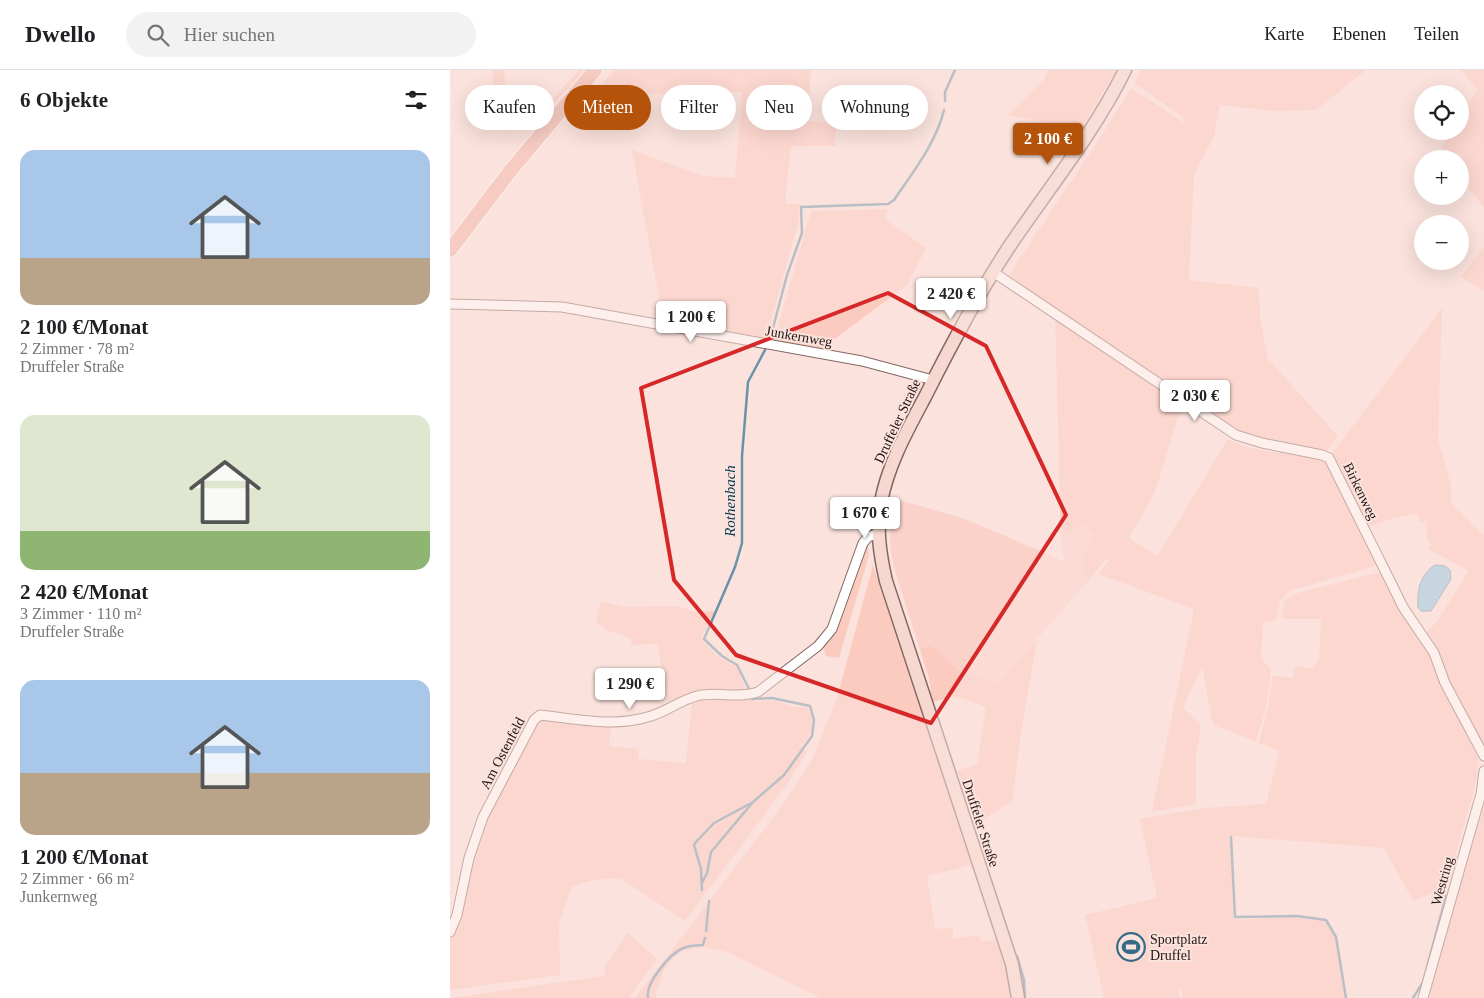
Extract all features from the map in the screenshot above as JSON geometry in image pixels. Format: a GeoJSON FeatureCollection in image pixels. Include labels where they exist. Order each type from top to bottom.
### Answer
{"type":"FeatureCollection","features":[{"type":"Feature","properties":{"kind":"main road"},"geometry":{"type":"LineString","coordinates":[[450,250],[511,170],[595,70]]}},
{"type":"Feature","properties":{"kind":"street","name":"Druffeler Straße"},"geometry":{"type":"LineString","coordinates":[[1018,998],[1012,964],[894,607],[882,565],[878,533],[881,503],[889,470],[933,380],[993,272],[1105,107],[1125,70]]}},
{"type":"Feature","properties":{"kind":"street","name":"Birkenweg"},"geometry":{"type":"LineString","coordinates":[[993,272],[1236,435],[1262,443],[1329,458],[1403,607],[1434,653],[1445,683],[1481,745],[1484,756]]}},
{"type":"Feature","properties":{"kind":"street","name":"Junkernweg"},"geometry":{"type":"LineString","coordinates":[[450,304],[562,307],[862,361],[933,380]]}},
{"type":"Feature","properties":{"kind":"street","name":"Am Ostenfeld"},"geometry":{"type":"LineString","coordinates":[[450,932],[457,915],[470,858],[483,818],[534,720],[540,715],[610,723],[630,722],[652,716],[698,696],[748,696],[758,692],[826,638],[836,620],[863,544],[868,537],[878,533]]}},
{"type":"Feature","properties":{"kind":"street","name":"Westring"},"geometry":{"type":"LineString","coordinates":[[1423,998],[1481,794],[1484,771]]}},
{"type":"Feature","properties":{"kind":"highlighted area"},"geometry":{"type":"Polygon","coordinates":[[[888,293],[986,346],[1066,515],[931,723],[736,655],[674,580],[641,388],[888,293]]]}},
{"type":"Feature","properties":{"kind":"shaded area"},"geometry":{"type":"Polygon","coordinates":[[[492,70],[504,70],[505,85],[494,85],[492,70]]]}},
{"type":"Feature","properties":{"kind":"shaded area"},"geometry":{"type":"Polygon","coordinates":[[[579,70],[585,70],[571,85],[565,85],[579,70]]]}},
{"type":"Feature","properties":{"kind":"shaded area"},"geometry":{"type":"Polygon","coordinates":[[[615,70],[811,70],[810,85],[746,85],[746,130],[812,130],[812,121],[822,122],[822,130],[836,130],[835,146],[791,146],[785,204],[799,204],[799,220],[766,339],[663,320],[632,150],[703,176],[735,178],[742,92],[736,92],[736,85],[661,85],[661,94],[651,94],[651,85],[601,85],[615,70]]]}},
{"type":"Feature","properties":{"kind":"shaded area"},"geometry":{"type":"Polygon","coordinates":[[[1048,70],[1116,70],[1081,129],[1008,115],[1044,79],[1048,70]]]}},
{"type":"Feature","properties":{"kind":"shaded area"},"geometry":{"type":"Polygon","coordinates":[[[1141,70],[1366,70],[1316,110],[1274,111],[1220,105],[1214,136],[1194,175],[1189,280],[1258,288],[1261,323],[1268,359],[1338,436],[1326,452],[1264,441],[1238,433],[1192,398],[1184,396],[1006,279],[1131,88],[1183,122],[1186,119],[1134,83],[1141,70]]]}},
{"type":"Feature","properties":{"kind":"shaded area"},"geometry":{"type":"Polygon","coordinates":[[[1461,70],[1484,70],[1484,208],[1469,189],[1469,150],[1441,150],[1447,140],[1469,140],[1469,104],[1477,90],[1461,70]]]}},
{"type":"Feature","properties":{"kind":"shaded area"},"geometry":{"type":"Polygon","coordinates":[[[564,86],[564,92],[554,103],[554,97],[564,86]]]}},
{"type":"Feature","properties":{"kind":"shaded area"},"geometry":{"type":"Polygon","coordinates":[[[890,209],[884,218],[926,248],[907,285],[821,349],[774,341],[811,211],[890,209]]]}},
{"type":"Feature","properties":{"kind":"shaded area"},"geometry":{"type":"Polygon","coordinates":[[[1484,247],[1484,291],[1461,277],[1466,270],[1469,270],[1469,267],[1484,247]]]}},
{"type":"Feature","properties":{"kind":"shaded area"},"geometry":{"type":"Polygon","coordinates":[[[1442,308],[1438,438],[1451,486],[1451,503],[1484,536],[1484,741],[1479,740],[1425,634],[1438,620],[1469,571],[1429,549],[1431,543],[1427,541],[1426,521],[1419,522],[1418,513],[1394,518],[1368,527],[1339,464],[1331,455],[1442,308]]]}},
{"type":"Feature","properties":{"kind":"shaded area"},"geometry":{"type":"Polygon","coordinates":[[[1055,317],[1182,404],[1155,492],[1129,538],[1157,556],[1228,439],[1263,451],[1325,459],[1376,561],[1375,566],[1289,591],[1280,601],[1276,620],[1263,623],[1261,658],[1271,670],[1266,707],[1256,741],[1213,725],[1202,666],[1183,708],[1201,726],[1196,758],[1196,804],[1152,812],[1194,609],[1098,574],[1109,561],[1107,558],[1089,580],[1083,572],[1084,557],[1094,535],[1088,528],[1081,525],[1061,536],[1055,317]]]}},
{"type":"Feature","properties":{"kind":"shaded area"},"geometry":{"type":"Polygon","coordinates":[[[896,499],[965,519],[1064,561],[1061,536],[1081,525],[1088,528],[1094,535],[1083,572],[1089,580],[999,682],[963,674],[931,646],[920,650],[894,568],[890,543],[891,516],[896,499]]]}},
{"type":"Feature","properties":{"kind":"shaded area"},"geometry":{"type":"Polygon","coordinates":[[[865,545],[868,546],[869,555],[839,658],[826,656],[823,645],[865,545]]]}},
{"type":"Feature","properties":{"kind":"shaded area"},"geometry":{"type":"Polygon","coordinates":[[[873,565],[971,865],[927,876],[935,929],[953,927],[953,939],[979,935],[981,942],[996,940],[1008,976],[1010,998],[820,998],[727,952],[704,947],[683,951],[672,959],[664,970],[656,992],[657,998],[635,998],[779,810],[811,762],[837,698],[873,565]]]}},
{"type":"Feature","properties":{"kind":"shaded area"},"geometry":{"type":"Polygon","coordinates":[[[1381,572],[1432,656],[1441,684],[1478,758],[1477,779],[1446,887],[1413,901],[1384,848],[1230,836],[1234,920],[1295,917],[1325,921],[1335,937],[1345,998],[1183,998],[1180,987],[1178,987],[1180,998],[1104,998],[1085,915],[1157,898],[1140,819],[1205,808],[1266,804],[1279,751],[1259,743],[1273,676],[1293,678],[1295,666],[1312,668],[1319,660],[1321,619],[1281,619],[1284,601],[1294,594],[1381,572]]]}},
{"type":"Feature","properties":{"kind":"shaded area"},"geometry":{"type":"Polygon","coordinates":[[[601,601],[624,607],[678,606],[695,612],[715,611],[703,634],[702,641],[719,657],[737,667],[747,693],[668,705],[657,644],[631,645],[631,638],[606,630],[596,621],[601,601]]]}},
{"type":"Feature","properties":{"kind":"shaded area"},"geometry":{"type":"Polygon","coordinates":[[[1037,640],[1021,732],[1012,801],[978,823],[966,788],[956,771],[977,764],[986,707],[956,696],[932,702],[929,678],[920,650],[931,645],[963,674],[999,682],[1037,640]]]}},
{"type":"Feature","properties":{"kind":"shaded area"},"geometry":{"type":"Polygon","coordinates":[[[700,698],[748,699],[757,702],[773,700],[794,707],[806,707],[812,717],[812,727],[808,738],[801,747],[807,752],[786,786],[685,921],[623,880],[603,879],[572,886],[559,923],[560,975],[450,990],[450,939],[457,929],[473,859],[491,809],[535,724],[542,719],[611,725],[609,746],[639,749],[638,759],[686,763],[692,701],[700,698]]]}},
{"type":"Feature","properties":{"kind":"shaded area"},"geometry":{"type":"Polygon","coordinates":[[[1482,800],[1484,800],[1484,998],[1430,998],[1429,992],[1482,800]]]}},
{"type":"Feature","properties":{"kind":"shaded area"},"geometry":{"type":"Polygon","coordinates":[[[628,933],[657,959],[629,998],[450,998],[604,976],[606,964],[628,933]]]}},
{"type":"Feature","properties":{"kind":"water"},"geometry":{"type":"Polygon","coordinates":[[[1435,565],[1445,566],[1450,570],[1451,579],[1431,611],[1421,611],[1418,607],[1419,589],[1426,573],[1435,565]]]}},
{"type":"Feature","properties":{"kind":"waterway","name":"Rothenbach"},"geometry":{"type":"LineString","coordinates":[[945,101],[945,92],[955,70]]}},
{"type":"Feature","properties":{"kind":"waterway","name":"Rothenbach"},"geometry":{"type":"LineString","coordinates":[[770,339],[787,275],[802,233],[801,207],[888,204],[894,200],[930,146],[944,110]]}},
{"type":"Feature","properties":{"kind":"waterway","name":"Rothenbach"},"geometry":{"type":"LineString","coordinates":[[750,691],[737,665],[722,656],[704,639],[735,567],[742,543],[742,456],[748,382],[765,350]]}},
{"type":"Feature","properties":{"kind":"waterway","name":"Rothenbach"},"geometry":{"type":"LineString","coordinates":[[702,890],[701,869],[694,845],[696,842],[714,823],[753,802],[784,775],[812,736],[814,720],[810,706],[772,698],[752,699]]}},
{"type":"Feature","properties":{"kind":"waterway","name":"Rothenbach"},"geometry":{"type":"LineString","coordinates":[[702,883],[707,873],[711,852],[753,802]]}},
{"type":"Feature","properties":{"kind":"waterway"},"geometry":{"type":"LineString","coordinates":[[1231,837],[1235,917],[1297,916],[1326,920],[1336,937],[1346,998]]}},
{"type":"Feature","properties":{"kind":"waterway"},"geometry":{"type":"LineString","coordinates":[[1413,998],[1423,982],[1446,896]]}},
{"type":"Feature","properties":{"kind":"waterway","name":"Rothenbach"},"geometry":{"type":"LineString","coordinates":[[706,931],[709,901]]}},
{"type":"Feature","properties":{"kind":"waterway","name":"Rothenbach"},"geometry":{"type":"LineString","coordinates":[[648,998],[650,985],[665,963],[683,948],[703,945],[705,938]]}},
{"type":"Feature","properties":{"kind":"waterway"},"geometry":{"type":"LineString","coordinates":[[1017,956],[1024,980],[1025,998]]}},
{"type":"Feature","properties":{"kind":"place","name":"Sportplatz Druffel"},"geometry":{"type":"Point","coordinates":[1131,947]}}]}
